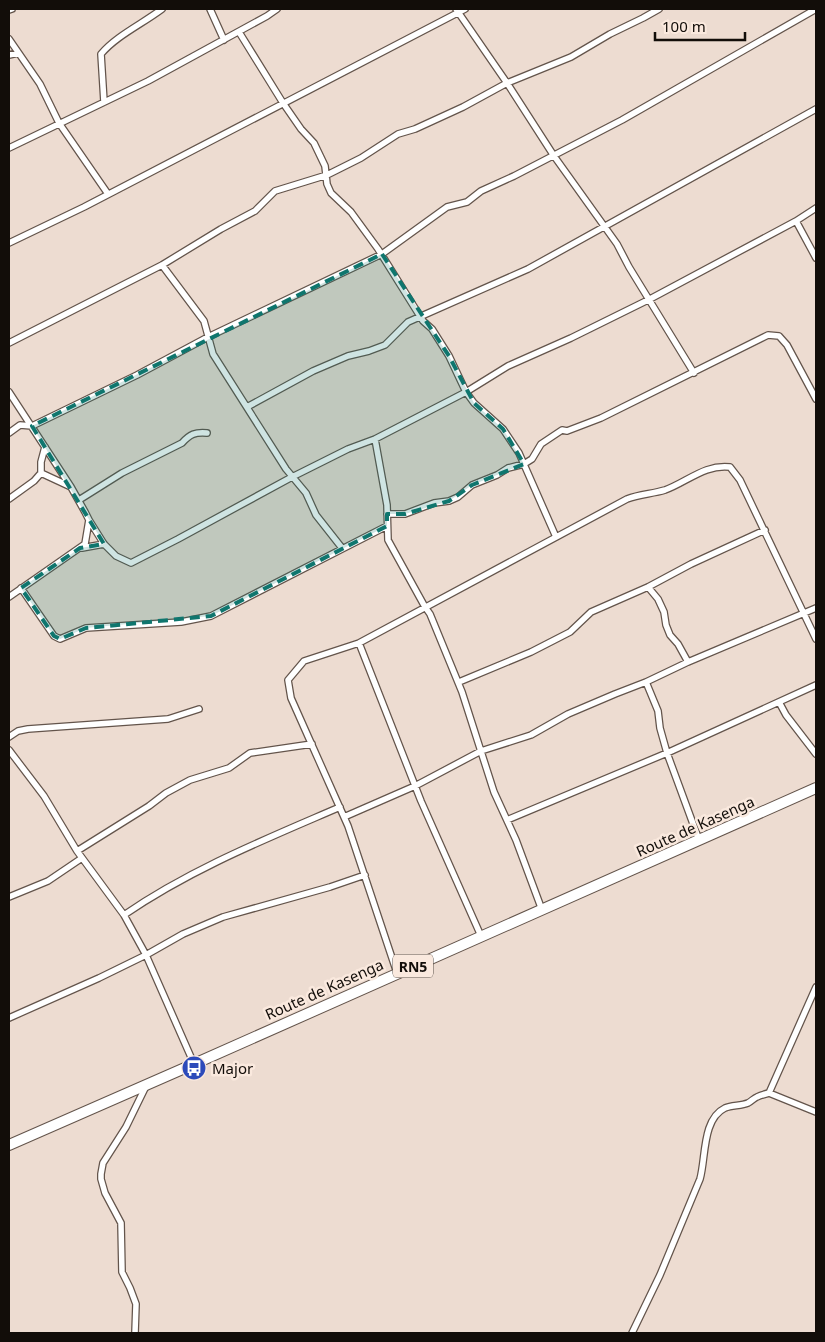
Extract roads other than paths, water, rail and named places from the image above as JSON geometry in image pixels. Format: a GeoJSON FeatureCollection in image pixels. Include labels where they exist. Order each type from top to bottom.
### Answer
{"type":"FeatureCollection","features":[{"type":"Feature","properties":{"kind":"highway","name":"Route de Kasenga"},"geometry":{"type":"LineString","coordinates":[[9,1145],[816,788]]}},
{"type":"Feature","properties":{"kind":"street"},"geometry":{"type":"LineString","coordinates":[[104,102],[101,54],[110,42],[142,24],[162,9]]}},
{"type":"Feature","properties":{"kind":"street"},"geometry":{"type":"LineString","coordinates":[[210,9],[224,40]]}},
{"type":"Feature","properties":{"kind":"street"},"geometry":{"type":"LineString","coordinates":[[9,148],[148,81],[268,16],[277,9]]}},
{"type":"Feature","properties":{"kind":"street"},"geometry":{"type":"LineString","coordinates":[[9,243],[108,194],[457,11],[465,9]]}},
{"type":"Feature","properties":{"kind":"street"},"geometry":{"type":"LineString","coordinates":[[9,342],[162,265],[221,228],[255,211],[275,191],[326,175],[361,158],[398,134],[415,129],[463,107],[508,83],[571,58],[610,34],[659,9]]}},
{"type":"Feature","properties":{"kind":"street"},"geometry":{"type":"LineString","coordinates":[[9,433],[20,425],[32,426],[137,376],[208,337],[382,254],[447,207],[467,202],[481,191],[554,156],[816,9]]}},
{"type":"Feature","properties":{"kind":"street"},"geometry":{"type":"LineString","coordinates":[[457,11],[508,83],[554,156],[618,244],[629,267],[694,373]]}},
{"type":"Feature","properties":{"kind":"street"},"geometry":{"type":"LineString","coordinates":[[239,32],[282,103],[314,143],[325,166],[331,193],[351,212],[382,254],[423,321],[432,329],[449,356],[466,392],[478,408],[503,429],[512,441],[556,537]]}},
{"type":"Feature","properties":{"kind":"street"},"geometry":{"type":"LineString","coordinates":[[9,39],[48,97],[59,123],[108,194]]}},
{"type":"Feature","properties":{"kind":"street"},"geometry":{"type":"LineString","coordinates":[[9,55],[18,53]]}},
{"type":"Feature","properties":{"kind":"street"},"geometry":{"type":"LineString","coordinates":[[247,407],[313,371],[348,356],[385,345],[408,322],[528,269],[816,109]]}},
{"type":"Feature","properties":{"kind":"street"},"geometry":{"type":"LineString","coordinates":[[9,392],[79,500],[104,544],[116,556],[131,563],[292,476],[348,449],[375,439],[466,392],[508,366],[650,300],[796,222],[816,208]]}},
{"type":"Feature","properties":{"kind":"street"},"geometry":{"type":"LineString","coordinates":[[796,222],[816,258]]}},
{"type":"Feature","properties":{"kind":"street"},"geometry":{"type":"LineString","coordinates":[[162,265],[204,321],[213,354],[286,470],[306,493],[316,515],[342,548]]}},
{"type":"Feature","properties":{"kind":"street"},"geometry":{"type":"LineString","coordinates":[[387,514],[405,514],[434,503],[458,497],[472,485],[532,459],[541,444],[562,430],[567,431],[601,418],[768,336],[779,336],[787,345],[816,399]]}},
{"type":"Feature","properties":{"kind":"street"},"geometry":{"type":"LineString","coordinates":[[79,500],[122,473],[182,443],[188,436],[196,432],[207,434]]}},
{"type":"Feature","properties":{"kind":"street"},"geometry":{"type":"LineString","coordinates":[[375,439],[380,472],[387,499],[387,535],[390,545],[430,614],[459,682],[494,792],[516,840],[542,910]]}},
{"type":"Feature","properties":{"kind":"street"},"geometry":{"type":"LineString","coordinates":[[9,499],[34,481],[41,473],[41,462],[45,447]]}},
{"type":"Feature","properties":{"kind":"street"},"geometry":{"type":"LineString","coordinates":[[397,973],[344,817],[291,698],[288,680],[304,661],[360,643],[627,498],[639,494],[650,494],[666,490],[688,478],[720,466],[730,467],[740,480],[816,639]]}},
{"type":"Feature","properties":{"kind":"street"},"geometry":{"type":"LineString","coordinates":[[41,473],[71,488]]}},
{"type":"Feature","properties":{"kind":"street"},"geometry":{"type":"LineString","coordinates":[[9,597],[85,544],[89,520]]}},
{"type":"Feature","properties":{"kind":"street"},"geometry":{"type":"LineString","coordinates":[[21,588],[54,636],[60,639],[86,628],[180,622],[210,616],[233,606],[387,526]]}},
{"type":"Feature","properties":{"kind":"street"},"geometry":{"type":"LineString","coordinates":[[459,682],[531,652],[570,632],[591,612],[648,587],[691,564],[765,530]]}},
{"type":"Feature","properties":{"kind":"street"},"geometry":{"type":"LineString","coordinates":[[80,548],[104,544]]}},
{"type":"Feature","properties":{"kind":"street"},"geometry":{"type":"LineString","coordinates":[[648,587],[658,599],[664,612],[670,635],[678,644],[688,662]]}},
{"type":"Feature","properties":{"kind":"street"},"geometry":{"type":"LineString","coordinates":[[344,817],[415,786],[481,751],[531,735],[568,714],[816,608]]}},
{"type":"Feature","properties":{"kind":"street"},"geometry":{"type":"LineString","coordinates":[[360,643],[415,786],[481,936]]}},
{"type":"Feature","properties":{"kind":"street"},"geometry":{"type":"LineString","coordinates":[[646,682],[658,711],[660,728],[667,752],[699,841]]}},
{"type":"Feature","properties":{"kind":"street"},"geometry":{"type":"LineString","coordinates":[[507,820],[667,752],[816,685]]}},
{"type":"Feature","properties":{"kind":"street"},"geometry":{"type":"LineString","coordinates":[[779,702],[786,715],[816,754]]}},
{"type":"Feature","properties":{"kind":"street"},"geometry":{"type":"LineString","coordinates":[[9,737],[18,731],[28,729],[168,720],[199,709]]}},
{"type":"Feature","properties":{"kind":"street"},"geometry":{"type":"LineString","coordinates":[[77,850],[149,806],[166,793],[190,780],[229,768],[250,753],[312,744]]}},
{"type":"Feature","properties":{"kind":"street"},"geometry":{"type":"LineString","coordinates":[[9,750],[44,796],[82,858],[124,915],[146,955],[194,1064]]}},
{"type":"Feature","properties":{"kind":"street"},"geometry":{"type":"LineString","coordinates":[[124,915],[160,891],[188,876],[340,807]]}},
{"type":"Feature","properties":{"kind":"street"},"geometry":{"type":"LineString","coordinates":[[9,897],[48,881],[82,858]]}},
{"type":"Feature","properties":{"kind":"street"},"geometry":{"type":"LineString","coordinates":[[9,1018],[146,955],[183,934],[223,917],[365,876]]}},
{"type":"Feature","properties":{"kind":"street"},"geometry":{"type":"LineString","coordinates":[[769,1093],[816,987]]}},
{"type":"Feature","properties":{"kind":"street"},"geometry":{"type":"LineString","coordinates":[[135,1333],[136,1304],[122,1272],[121,1223],[105,1193],[101,1174],[106,1158],[126,1127],[147,1084]]}},
{"type":"Feature","properties":{"kind":"street"},"geometry":{"type":"LineString","coordinates":[[632,1333],[660,1276],[700,1179],[706,1140],[714,1118],[726,1107],[745,1104],[756,1097],[769,1093],[816,1112]]}},
{"type":"Feature","properties":{"kind":"place","name":"Major"},"geometry":{"type":"Point","coordinates":[194,1068]}}]}
